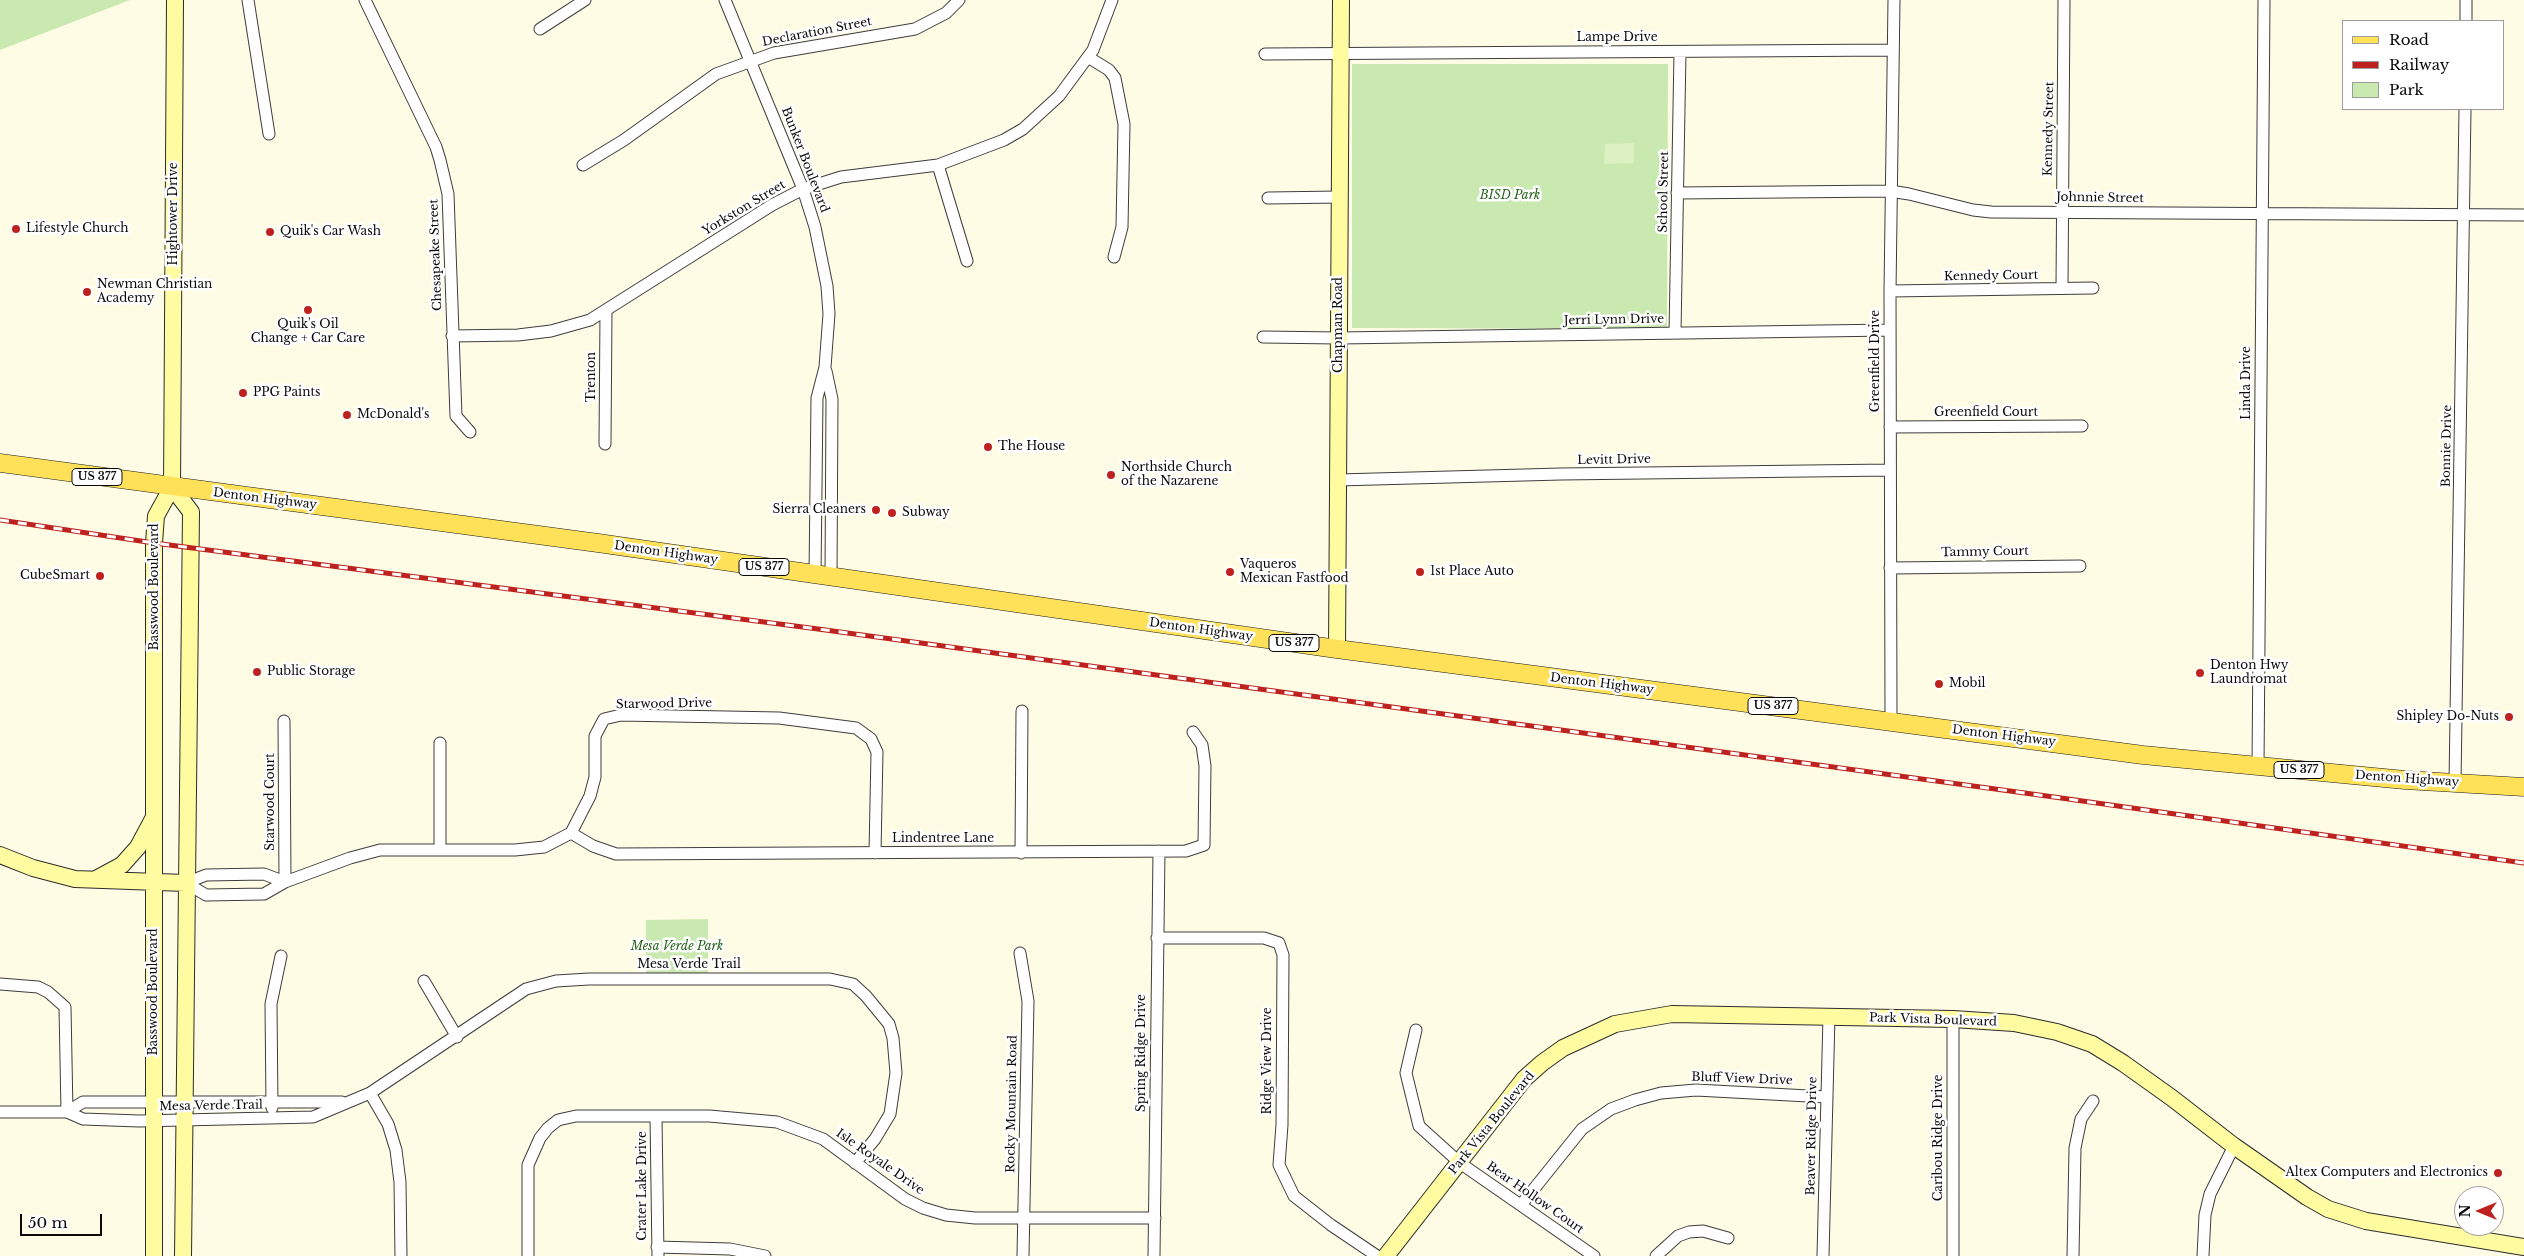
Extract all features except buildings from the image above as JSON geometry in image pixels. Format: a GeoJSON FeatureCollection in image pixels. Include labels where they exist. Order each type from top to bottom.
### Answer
{"type":"FeatureCollection","features":[{"type":"Feature","properties":{"kind":"main road","name":"Denton Highway"},"geometry":{"type":"LineString","coordinates":[[0,463],[598,543],[1337,649],[2143,755],[2455,783],[2524,786]]}},
{"type":"Feature","properties":{"kind":"street","name":"Hightower Drive"},"geometry":{"type":"LineString","coordinates":[[172,487],[175,0]]}},
{"type":"Feature","properties":{"kind":"street"},"geometry":{"type":"LineString","coordinates":[[248,0],[270,134]]}},
{"type":"Feature","properties":{"kind":"street","name":"Chesapeake Street"},"geometry":{"type":"LineString","coordinates":[[365,0],[436,147],[440,160],[448,194],[456,416],[470,432]]}},
{"type":"Feature","properties":{"kind":"street"},"geometry":{"type":"LineString","coordinates":[[540,29],[585,0]]}},
{"type":"Feature","properties":{"kind":"street","name":"Bunker Boulevard"},"geometry":{"type":"LineString","coordinates":[[725,0],[803,189],[815,227],[827,286],[830,314],[825,367],[817,398],[816,466],[823,576]]}},
{"type":"Feature","properties":{"kind":"street","name":"Declaration Street"},"geometry":{"type":"LineString","coordinates":[[583,166],[624,140],[716,74],[750,60],[803,48],[914,29],[946,13],[959,0]]}},
{"type":"Feature","properties":{"kind":"street","name":"Yorkston Street"},"geometry":{"type":"LineString","coordinates":[[452,336],[518,335],[551,331],[590,320],[772,205],[803,189],[841,177],[938,165],[1004,140],[1023,129],[1059,96],[1088,57],[1100,34],[1112,0]]}},
{"type":"Feature","properties":{"kind":"street","name":"Chapman Road"},"geometry":{"type":"LineString","coordinates":[[1337,649],[1341,0]]}},
{"type":"Feature","properties":{"kind":"street","name":"Greenfield Drive"},"geometry":{"type":"LineString","coordinates":[[1891,722],[1890,191],[1894,0]]}},
{"type":"Feature","properties":{"kind":"street","name":"Kennedy Street"},"geometry":{"type":"LineString","coordinates":[[2062,288],[2064,0]]}},
{"type":"Feature","properties":{"kind":"street","name":"Linda Drive"},"geometry":{"type":"LineString","coordinates":[[2258,766],[2264,0]]}},
{"type":"Feature","properties":{"kind":"street"},"geometry":{"type":"LineString","coordinates":[[2466,0],[2466,20]]}},
{"type":"Feature","properties":{"kind":"street","name":"Lampe Drive"},"geometry":{"type":"LineString","coordinates":[[1265,54],[1341,52],[1893,50]]}},
{"type":"Feature","properties":{"kind":"street","name":"School Street"},"geometry":{"type":"LineString","coordinates":[[1675,333],[1680,52]]}},
{"type":"Feature","properties":{"kind":"street"},"geometry":{"type":"LineString","coordinates":[[1088,57],[1109,70],[1115,78],[1124,124],[1122,227],[1114,257]]}},
{"type":"Feature","properties":{"kind":"street","name":"Bonnie Drive"},"geometry":{"type":"LineString","coordinates":[[2455,783],[2465,110]]}},
{"type":"Feature","properties":{"kind":"street"},"geometry":{"type":"LineString","coordinates":[[938,165],[967,261]]}},
{"type":"Feature","properties":{"kind":"street","name":"Johnnie Street"},"geometry":{"type":"LineString","coordinates":[[1677,193],[1890,191],[1973,210],[2524,215]]}},
{"type":"Feature","properties":{"kind":"street"},"geometry":{"type":"LineString","coordinates":[[1268,198],[1340,197]]}},
{"type":"Feature","properties":{"kind":"street","name":"Kennedy Court"},"geometry":{"type":"LineString","coordinates":[[1890,291],[2093,288]]}},
{"type":"Feature","properties":{"kind":"street","name":"Trenton"},"geometry":{"type":"LineString","coordinates":[[605,444],[606,311]]}},
{"type":"Feature","properties":{"kind":"street","name":"Jerri Lynn Drive"},"geometry":{"type":"LineString","coordinates":[[1263,337],[1339,338],[1890,330]]}},
{"type":"Feature","properties":{"kind":"street","name":"Bunker Boulevard"},"geometry":{"type":"LineString","coordinates":[[823,576],[832,466],[832,399],[825,367]]}},
{"type":"Feature","properties":{"kind":"street","name":"Greenfield Court"},"geometry":{"type":"LineString","coordinates":[[1890,427],[2082,426]]}},
{"type":"Feature","properties":{"kind":"street"},"geometry":{"type":"LineString","coordinates":[[816,466],[832,466]]}},
{"type":"Feature","properties":{"kind":"street","name":"Levitt Drive"},"geometry":{"type":"LineString","coordinates":[[1338,480],[1560,474],[1890,470]]}},
{"type":"Feature","properties":{"kind":"street","name":"Basswood Boulevard"},"geometry":{"type":"LineString","coordinates":[[154,1256],[154,543],[156,516],[172,487]]}},
{"type":"Feature","properties":{"kind":"street"},"geometry":{"type":"LineString","coordinates":[[172,487],[191,512],[186,883],[184,1256]]}},
{"type":"Feature","properties":{"kind":"street","name":"Tammy Court"},"geometry":{"type":"LineString","coordinates":[[1890,568],[2080,566]]}},
{"type":"Feature","properties":{"kind":"street"},"geometry":{"type":"LineString","coordinates":[[1021,852],[1022,711]]}},
{"type":"Feature","properties":{"kind":"street","name":"Starwood Drive"},"geometry":{"type":"LineString","coordinates":[[571,833],[590,796],[595,777],[594,736],[604,720],[621,716],[779,718],[856,728],[872,739],[878,752],[876,853]]}},
{"type":"Feature","properties":{"kind":"street","name":"Starwood Court"},"geometry":{"type":"LineString","coordinates":[[284,721],[285,882]]}},
{"type":"Feature","properties":{"kind":"street","name":"Lindentree Lane"},"geometry":{"type":"LineString","coordinates":[[571,833],[593,846],[616,854],[1186,851],[1204,845],[1205,766],[1202,745],[1193,732]]}},
{"type":"Feature","properties":{"kind":"street"},"geometry":{"type":"LineString","coordinates":[[440,743],[440,850]]}},
{"type":"Feature","properties":{"kind":"street"},"geometry":{"type":"LineString","coordinates":[[94,880],[122,865],[138,847],[155,815]]}},
{"type":"Feature","properties":{"kind":"street"},"geometry":{"type":"LineString","coordinates":[[186,883],[206,895],[264,894],[285,882],[350,858],[380,850],[515,850],[544,847],[571,833]]}},
{"type":"Feature","properties":{"kind":"street","name":"Spring Ridge Drive"},"geometry":{"type":"LineString","coordinates":[[1154,1256],[1159,851]]}},
{"type":"Feature","properties":{"kind":"street"},"geometry":{"type":"LineString","coordinates":[[0,855],[33,868],[66,877],[94,880],[186,883],[206,874],[264,874],[285,882]]}},
{"type":"Feature","properties":{"kind":"street","name":"Ridge View Drive"},"geometry":{"type":"LineString","coordinates":[[1157,938],[1264,938],[1278,943],[1282,955],[1282,1125],[1280,1165],[1294,1196],[1331,1226],[1378,1256]]}},
{"type":"Feature","properties":{"kind":"street","name":"Rocky Mountain Road"},"geometry":{"type":"LineString","coordinates":[[1020,952],[1028,1001],[1024,1256]]}},
{"type":"Feature","properties":{"kind":"street"},"geometry":{"type":"LineString","coordinates":[[272,1118],[271,1004],[281,956]]}},
{"type":"Feature","properties":{"kind":"street","name":"Mesa Verde Trail"},"geometry":{"type":"LineString","coordinates":[[0,1112],[67,1112],[83,1119],[154,1121],[314,1117],[370,1093],[521,991],[556,981],[589,978],[830,979],[852,984],[878,1008],[889,1024],[893,1038],[896,1073],[890,1114],[886,1125],[855,1162]]}},
{"type":"Feature","properties":{"kind":"street"},"geometry":{"type":"LineString","coordinates":[[424,981],[457,1036]]}},
{"type":"Feature","properties":{"kind":"street"},"geometry":{"type":"LineString","coordinates":[[0,984],[38,987],[48,992],[65,1007],[67,1112]]}},
{"type":"Feature","properties":{"kind":"street","name":"Park Vista Boulevard"},"geometry":{"type":"LineString","coordinates":[[1386,1256],[1530,1074],[1563,1048],[1615,1024],[1672,1014],[1953,1019],[2014,1023],[2058,1032],[2092,1044],[2172,1098],[2234,1146],[2328,1209],[2366,1220],[2524,1247]]}},
{"type":"Feature","properties":{"kind":"street","name":"Beaver Ridge Drive"},"geometry":{"type":"LineString","coordinates":[[1823,1256],[1829,1016]]}},
{"type":"Feature","properties":{"kind":"street","name":"Caribou Ridge Drive"},"geometry":{"type":"LineString","coordinates":[[1953,1019],[1953,1256]]}},
{"type":"Feature","properties":{"kind":"street","name":"Bear Hollow Court"},"geometry":{"type":"LineString","coordinates":[[1416,1030],[1406,1073],[1419,1126],[1460,1163],[1594,1256]]}},
{"type":"Feature","properties":{"kind":"street","name":"Bluff View Drive"},"geometry":{"type":"LineString","coordinates":[[1521,1205],[1582,1129],[1611,1109],[1635,1100],[1661,1094],[1696,1090],[1827,1097]]}},
{"type":"Feature","properties":{"kind":"street"},"geometry":{"type":"LineString","coordinates":[[370,1093],[388,1124],[396,1150],[400,1182],[401,1256]]}},
{"type":"Feature","properties":{"kind":"street","name":"Mesa Verde Trail"},"geometry":{"type":"LineString","coordinates":[[67,1112],[83,1102],[316,1103],[354,1101]]}},
{"type":"Feature","properties":{"kind":"street"},"geometry":{"type":"LineString","coordinates":[[2073,1256],[2075,1148],[2081,1119],[2093,1101]]}},
{"type":"Feature","properties":{"kind":"street","name":"Isle Royale Drive"},"geometry":{"type":"LineString","coordinates":[[528,1256],[528,1166],[540,1138],[558,1120],[576,1116],[709,1116],[777,1122],[823,1140],[905,1199],[923,1208],[946,1215],[975,1218],[1155,1218]]}},
{"type":"Feature","properties":{"kind":"street","name":"Crater Lake Drive"},"geometry":{"type":"LineString","coordinates":[[656,1116],[658,1252]]}},
{"type":"Feature","properties":{"kind":"street"},"geometry":{"type":"LineString","coordinates":[[2203,1256],[2205,1215],[2210,1194],[2234,1146]]}},
{"type":"Feature","properties":{"kind":"street"},"geometry":{"type":"LineString","coordinates":[[1656,1256],[1678,1236],[1688,1232],[1703,1231],[1728,1238]]}},
{"type":"Feature","properties":{"kind":"street"},"geometry":{"type":"LineString","coordinates":[[658,1252],[730,1249],[765,1256]]}},
{"type":"Feature","properties":{"kind":"green space"},"geometry":{"type":"Polygon","coordinates":[[[0,0],[130,0],[0,50],[0,0]]]}},
{"type":"Feature","properties":{"kind":"green space","name":"BISD Park"},"geometry":{"type":"Polygon","coordinates":[[[1352,64],[1668,64],[1667,329],[1352,328],[1352,64]]]}},
{"type":"Feature","properties":{"kind":"green space"},"geometry":{"type":"Polygon","coordinates":[[[1634,143],[1634,163],[1604,164],[1605,144],[1634,143]]]}},
{"type":"Feature","properties":{"kind":"green space","name":"Mesa Verde Park"},"geometry":{"type":"Polygon","coordinates":[[[708,919],[708,975],[646,975],[646,920],[708,919]]]}},
{"type":"Feature","properties":{"kind":"railway"},"geometry":{"type":"LineString","coordinates":[[0,520],[154,543],[818,629],[2054,797],[2524,863]]}},
{"type":"Feature","properties":{"kind":"place","name":"Lifestyle Church"},"geometry":{"type":"Point","coordinates":[16,229]}},
{"type":"Feature","properties":{"kind":"place","name":"Quik's Car Wash"},"geometry":{"type":"Point","coordinates":[270,232]}},
{"type":"Feature","properties":{"kind":"place","name":"Newman Christian Academy"},"geometry":{"type":"Point","coordinates":[87,292]}},
{"type":"Feature","properties":{"kind":"place","name":"Quik's Oil Change + Car Care"},"geometry":{"type":"Point","coordinates":[308,310]}},
{"type":"Feature","properties":{"kind":"place","name":"PPG Paints"},"geometry":{"type":"Point","coordinates":[243,393]}},
{"type":"Feature","properties":{"kind":"place","name":"McDonald's"},"geometry":{"type":"Point","coordinates":[347,415]}},
{"type":"Feature","properties":{"kind":"place","name":"The House"},"geometry":{"type":"Point","coordinates":[988,447]}},
{"type":"Feature","properties":{"kind":"place","name":"Northside Church of the Nazarene"},"geometry":{"type":"Point","coordinates":[1111,475]}},
{"type":"Feature","properties":{"kind":"place","name":"Sierra Cleaners"},"geometry":{"type":"Point","coordinates":[876,510]}},
{"type":"Feature","properties":{"kind":"place","name":"Subway"},"geometry":{"type":"Point","coordinates":[892,513]}},
{"type":"Feature","properties":{"kind":"place","name":"Vaqueros Mexican Fastfood"},"geometry":{"type":"Point","coordinates":[1230,572]}},
{"type":"Feature","properties":{"kind":"place","name":"1st Place Auto"},"geometry":{"type":"Point","coordinates":[1420,572]}},
{"type":"Feature","properties":{"kind":"place","name":"CubeSmart"},"geometry":{"type":"Point","coordinates":[100,576]}},
{"type":"Feature","properties":{"kind":"place","name":"Public Storage"},"geometry":{"type":"Point","coordinates":[257,672]}},
{"type":"Feature","properties":{"kind":"place","name":"Denton Hwy Laundromat"},"geometry":{"type":"Point","coordinates":[2200,673]}},
{"type":"Feature","properties":{"kind":"place","name":"Mobil"},"geometry":{"type":"Point","coordinates":[1939,684]}},
{"type":"Feature","properties":{"kind":"place","name":"Shipley Do-Nuts"},"geometry":{"type":"Point","coordinates":[2509,717]}},
{"type":"Feature","properties":{"kind":"place","name":"Altex Computers and Electronics"},"geometry":{"type":"Point","coordinates":[2498,1173]}}]}
